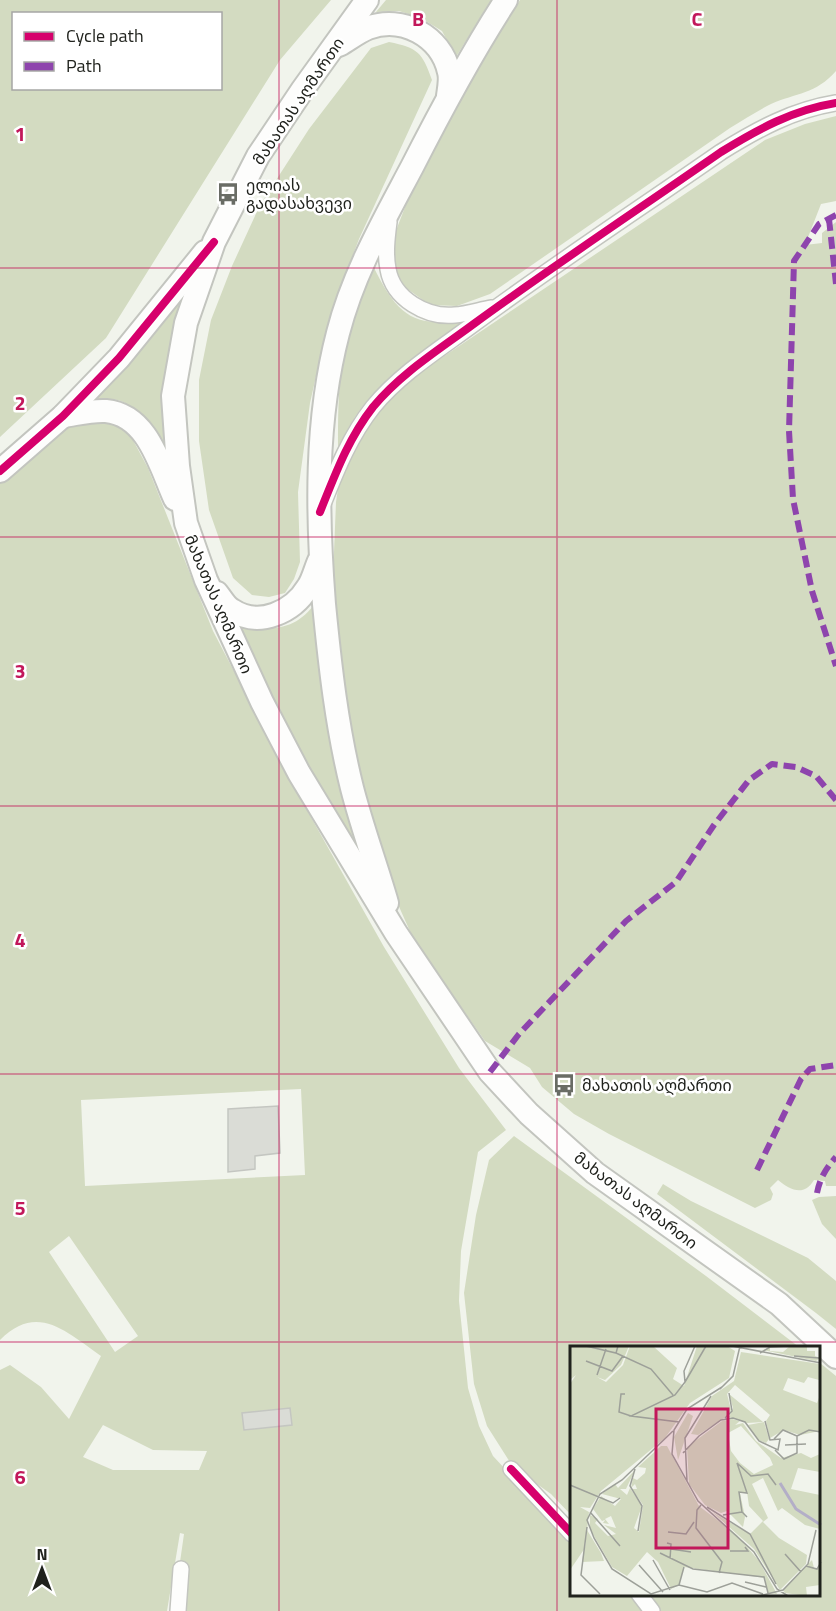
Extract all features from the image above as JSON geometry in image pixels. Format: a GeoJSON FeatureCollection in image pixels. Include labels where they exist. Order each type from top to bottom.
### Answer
{"type":"FeatureCollection","features":[{"type":"Feature","properties":{"kind":"main road","name":"მახათას აღმართი"},"geometry":{"type":"LineString","coordinates":[[367,0],[258,156],[214,242],[186,323],[173,396],[178,466],[186,523],[206,580],[262,702],[299,773],[396,933],[490,1072],[529,1114],[595,1173],[779,1304],[836,1357]]}},
{"type":"Feature","properties":{"kind":"main road","name":"მახათას აღმართი"},"geometry":{"type":"LineString","coordinates":[[396,933],[352,789],[337,709],[327,635],[320,556],[319,474],[325,395],[338,332],[360,268],[448,97],[506,0]]}},
{"type":"Feature","properties":{"kind":"main road"},"geometry":{"type":"LineString","coordinates":[[334,48],[368,28],[393,24],[418,30],[439,48],[449,72],[448,97]]}},
{"type":"Feature","properties":{"kind":"main road"},"geometry":{"type":"LineString","coordinates":[[0,471],[63,416],[119,358],[214,242]]}},
{"type":"Feature","properties":{"kind":"main road"},"geometry":{"type":"LineString","coordinates":[[63,416],[105,411],[123,416],[137,425],[150,442],[186,523]]}},
{"type":"Feature","properties":{"kind":"main road"},"geometry":{"type":"LineString","coordinates":[[206,580],[231,610],[256,619],[276,615],[294,604],[309,587],[320,556]]}},
{"type":"Feature","properties":{"kind":"street"},"geometry":{"type":"LineString","coordinates":[[320,512],[342,456],[354,433],[374,406],[419,364],[498,306],[757,129],[792,114],[836,103]]}},
{"type":"Feature","properties":{"kind":"street"},"geometry":{"type":"LineString","coordinates":[[392,204],[386,244],[388,272],[402,296],[425,312],[454,316],[498,306]]}},
{"type":"Feature","properties":{"kind":"street"},"geometry":{"type":"LineString","coordinates":[[511,1469],[570,1532]]}},
{"type":"Feature","properties":{"kind":"street"},"geometry":{"type":"LineString","coordinates":[[178,1611],[181,1569]]}},
{"type":"Feature","properties":{"kind":"street"},"geometry":{"type":"LineString","coordinates":[[641,1596],[652,1611]]}},
{"type":"Feature","properties":{"kind":"green space"},"geometry":{"type":"Polygon","coordinates":[[[0,0],[331,0],[280,60],[106,338],[0,437],[0,0]]]}},
{"type":"Feature","properties":{"kind":"green space"},"geometry":{"type":"Polygon","coordinates":[[[386,0],[491,0],[456,57],[442,31],[421,18],[399,11],[376,12],[386,0]]]}},
{"type":"Feature","properties":{"kind":"green space"},"geometry":{"type":"Polygon","coordinates":[[[520,0],[836,0],[836,71],[813,89],[771,104],[730,128],[490,294],[457,306],[430,305],[406,288],[392,266],[392,241],[412,189],[459,91],[520,0]]]}},
{"type":"Feature","properties":{"kind":"green space"},"geometry":{"type":"Polygon","coordinates":[[[389,42],[413,49],[418,53],[432,80],[359,239],[329,319],[310,403],[298,492],[300,562],[294,579],[285,593],[269,597],[252,595],[233,578],[209,510],[199,441],[199,380],[211,320],[232,266],[260,205],[309,129],[371,48],[389,42]]]}},
{"type":"Feature","properties":{"kind":"green space"},"geometry":{"type":"Polygon","coordinates":[[[836,116],[836,201],[821,204],[805,245],[822,243],[822,233],[836,222],[836,1186],[826,1186],[825,1181],[814,1180],[806,1189],[797,1190],[787,1187],[778,1180],[770,1188],[773,1194],[771,1200],[755,1208],[574,1114],[542,1087],[530,1068],[485,1041],[430,963],[424,963],[385,875],[356,790],[332,602],[336,502],[341,469],[380,405],[419,373],[765,140],[805,124],[836,116]]]}},
{"type":"Feature","properties":{"kind":"green space"},"geometry":{"type":"Polygon","coordinates":[[[373,266],[392,299],[412,317],[438,322],[476,319],[419,356],[379,388],[359,411],[338,447],[339,394],[344,351],[354,314],[373,266]]]}},
{"type":"Feature","properties":{"kind":"green space"},"geometry":{"type":"Polygon","coordinates":[[[198,269],[168,460],[149,427],[129,406],[112,399],[83,403],[198,269]]]}},
{"type":"Feature","properties":{"kind":"green space"},"geometry":{"type":"Polygon","coordinates":[[[72,423],[111,423],[127,429],[148,468],[213,631],[299,796],[384,947],[459,1068],[506,1130],[478,1152],[461,1251],[459,1301],[468,1388],[479,1426],[493,1456],[570,1539],[570,1596],[821,1596],[821,1364],[836,1376],[836,1611],[173,1611],[184,1534],[180,1533],[167,1611],[0,1611],[0,1370],[10,1365],[41,1387],[69,1419],[101,1356],[64,1330],[39,1322],[27,1323],[14,1329],[0,1340],[0,483],[61,428],[72,423]],[[301,1089],[81,1100],[85,1186],[305,1175],[301,1089]],[[69,1236],[49,1252],[115,1352],[138,1336],[69,1236]],[[103,1425],[83,1457],[113,1470],[199,1470],[207,1451],[153,1450],[103,1425]]]}},
{"type":"Feature","properties":{"kind":"green space"},"geometry":{"type":"Polygon","coordinates":[[[316,602],[341,785],[360,857],[296,742],[237,625],[260,628],[281,627],[299,619],[316,602]]]}},
{"type":"Feature","properties":{"kind":"green space"},"geometry":{"type":"Polygon","coordinates":[[[514,1136],[798,1346],[570,1346],[570,1514],[551,1494],[513,1467],[487,1426],[474,1384],[464,1293],[476,1215],[489,1160],[514,1136]]]}},
{"type":"Feature","properties":{"kind":"green space"},"geometry":{"type":"Polygon","coordinates":[[[663,1184],[691,1201],[808,1258],[836,1281],[836,1329],[657,1194],[663,1184]]]}},
{"type":"Feature","properties":{"kind":"green space"},"geometry":{"type":"Polygon","coordinates":[[[836,1196],[836,1239],[822,1224],[812,1200],[819,1197],[836,1196]]]}},
{"type":"Feature","properties":{"kind":"building"},"geometry":{"type":"Polygon","coordinates":[[[278,1106],[280,1153],[255,1156],[255,1169],[228,1172],[228,1109],[278,1106]]]}},
{"type":"Feature","properties":{"kind":"building"},"geometry":{"type":"Polygon","coordinates":[[[290,1408],[292,1425],[244,1430],[242,1413],[290,1408]]]}},
{"type":"Feature","properties":{"kind":"marked path"},"geometry":{"type":"LineString","coordinates":[[836,215],[819,224],[794,261],[789,431],[793,499],[812,591],[836,666]]}},
{"type":"Feature","properties":{"kind":"marked path"},"geometry":{"type":"LineString","coordinates":[[829,219],[836,284]]}},
{"type":"Feature","properties":{"kind":"marked path"},"geometry":{"type":"LineString","coordinates":[[490,1072],[519,1034],[626,921],[676,882],[714,825],[749,780],[772,764],[796,767],[816,776],[836,800]]}},
{"type":"Feature","properties":{"kind":"marked path"},"geometry":{"type":"LineString","coordinates":[[757,1170],[801,1079],[810,1069],[836,1065]]}},
{"type":"Feature","properties":{"kind":"marked path"},"geometry":{"type":"LineString","coordinates":[[817,1193],[824,1174],[836,1157]]}},
{"type":"Feature","properties":{"kind":"cycle path"},"geometry":{"type":"LineString","coordinates":[[320,512],[343,458],[364,419],[384,395],[421,362],[536,279],[721,152],[776,121],[805,110],[836,103]]}},
{"type":"Feature","properties":{"kind":"cycle path"},"geometry":{"type":"LineString","coordinates":[[0,471],[63,416],[119,358],[214,242]]}},
{"type":"Feature","properties":{"kind":"cycle path"},"geometry":{"type":"LineString","coordinates":[[511,1469],[570,1532]]}},
{"type":"Feature","properties":{"kind":"place","name":"ელიას გადასახვევი"},"geometry":{"type":"Point","coordinates":[228,194]}},
{"type":"Feature","properties":{"kind":"place","name":"მახათის აღმართი"},"geometry":{"type":"Point","coordinates":[564,1085]}}]}
